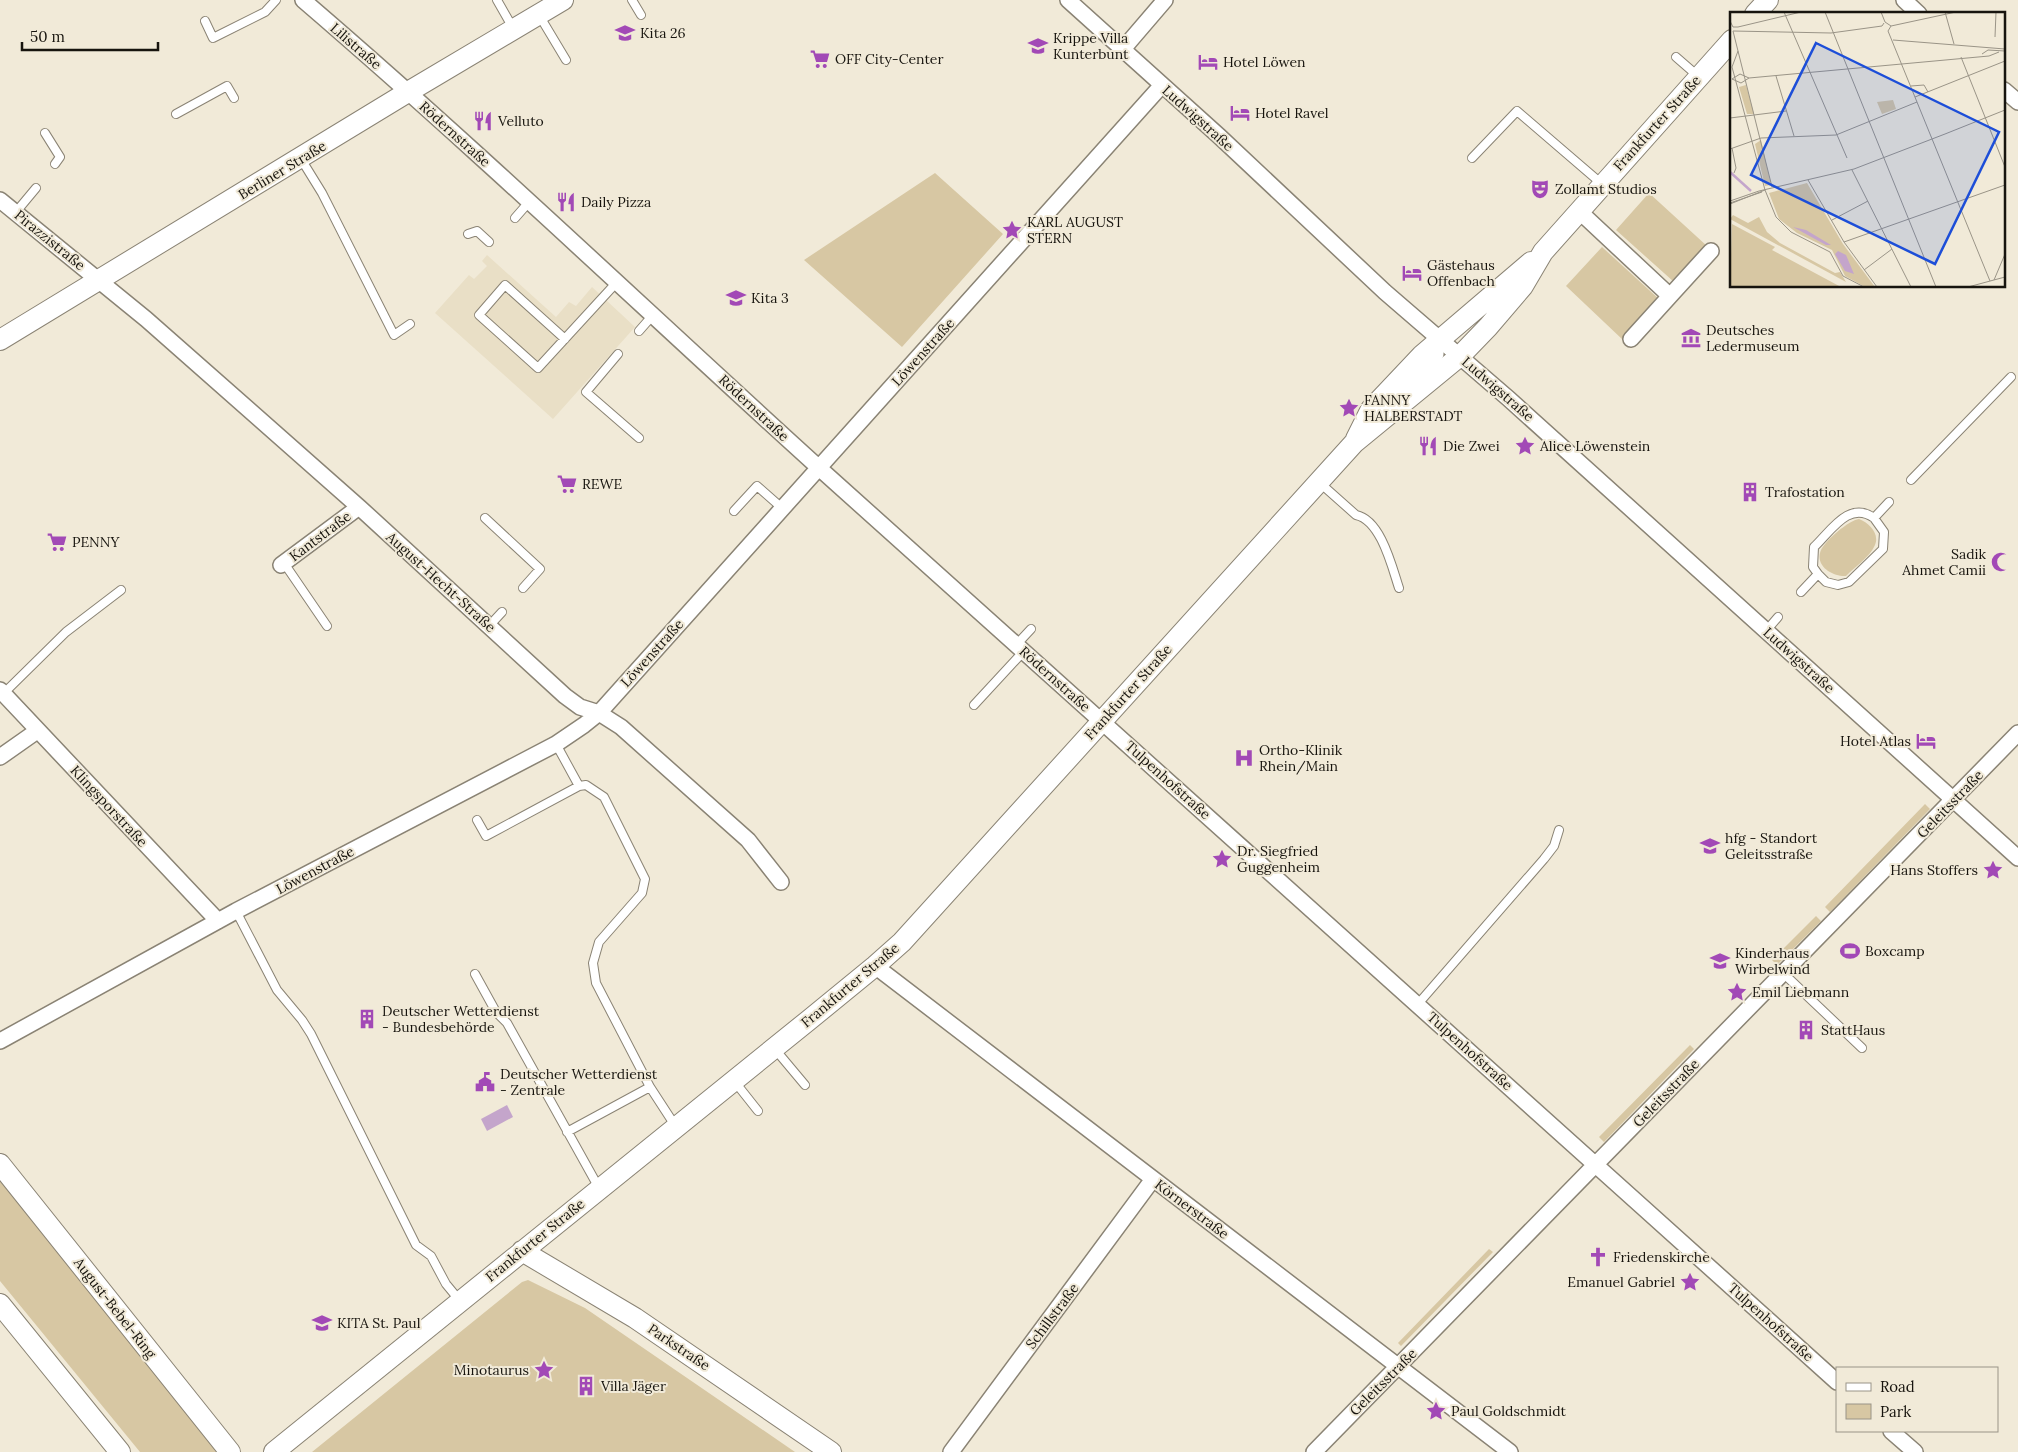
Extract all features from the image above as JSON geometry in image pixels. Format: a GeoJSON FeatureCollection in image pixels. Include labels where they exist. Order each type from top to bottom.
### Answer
{"type":"FeatureCollection","features":[{"type":"Feature","properties":{"kind":"main road","name":"Berliner Straße"},"geometry":{"type":"LineString","coordinates":[[0,340],[563,0]]}},
{"type":"Feature","properties":{"kind":"main road"},"geometry":{"type":"LineString","coordinates":[[1757,12],[1768,0]]}},
{"type":"Feature","properties":{"kind":"main road","name":"Frankfurter Straße"},"geometry":{"type":"LineString","coordinates":[[1354,443],[1371,409],[1439,339],[1543,252],[1730,42]]}},
{"type":"Feature","properties":{"kind":"main road","name":"Frankfurter Straße"},"geometry":{"type":"LineString","coordinates":[[274,1452],[875,966],[902,942],[1354,443],[1460,356],[1515,296],[1543,252]]}},
{"type":"Feature","properties":{"kind":"main road","name":"August-Bebel-Ring"},"geometry":{"type":"LineString","coordinates":[[0,1164],[230,1452]]}},
{"type":"Feature","properties":{"kind":"main road","name":"Parkstraße"},"geometry":{"type":"LineString","coordinates":[[522,1251],[635,1318],[831,1452]]}},
{"type":"Feature","properties":{"kind":"main road"},"geometry":{"type":"LineString","coordinates":[[0,1304],[120,1452]]}},
{"type":"Feature","properties":{"kind":"street","name":"Lilistraße"},"geometry":{"type":"LineString","coordinates":[[303,0],[408,92]]}},
{"type":"Feature","properties":{"kind":"street","name":"Ludwigstraße"},"geometry":{"type":"LineString","coordinates":[[1068,0],[1226,143],[1391,298],[1460,356],[2018,858]]}},
{"type":"Feature","properties":{"kind":"street"},"geometry":{"type":"LineString","coordinates":[[1123,49],[1165,0]]}},
{"type":"Feature","properties":{"kind":"street"},"geometry":{"type":"LineString","coordinates":[[1904,0],[1917,12]]}},
{"type":"Feature","properties":{"kind":"street","name":"Löwenstraße"},"geometry":{"type":"LineString","coordinates":[[0,1040],[236,911],[556,744],[599,713],[1162,85]]}},
{"type":"Feature","properties":{"kind":"street","name":"Rödernstraße"},"geometry":{"type":"LineString","coordinates":[[408,92],[818,467],[1102,721]]}},
{"type":"Feature","properties":{"kind":"street"},"geometry":{"type":"LineString","coordinates":[[2006,92],[2018,102]]}},
{"type":"Feature","properties":{"kind":"street","name":"Pirazzistraße"},"geometry":{"type":"LineString","coordinates":[[0,200],[100,280]]}},
{"type":"Feature","properties":{"kind":"street"},"geometry":{"type":"LineString","coordinates":[[1579,211],[1670,296]]}},
{"type":"Feature","properties":{"kind":"street"},"geometry":{"type":"LineString","coordinates":[[1632,339],[1711,251]]}},
{"type":"Feature","properties":{"kind":"street","name":"August-Hecht-Straße"},"geometry":{"type":"LineString","coordinates":[[100,280],[359,507],[573,702],[580,707],[599,713],[621,727],[748,840],[781,882]]}},
{"type":"Feature","properties":{"kind":"street","name":"Kantstraße"},"geometry":{"type":"LineString","coordinates":[[282,564],[359,507]]}},
{"type":"Feature","properties":{"kind":"street","name":"Klingsporstraße"},"geometry":{"type":"LineString","coordinates":[[2,692],[218,922]]}},
{"type":"Feature","properties":{"kind":"street","name":"Tulpenhofstraße"},"geometry":{"type":"LineString","coordinates":[[1102,721],[1836,1381]]}},
{"type":"Feature","properties":{"kind":"street"},"geometry":{"type":"LineString","coordinates":[[0,757],[38,731]]}},
{"type":"Feature","properties":{"kind":"street","name":"Geleitsstraße"},"geometry":{"type":"LineString","coordinates":[[1314,1452],[2018,733]]}},
{"type":"Feature","properties":{"kind":"street","name":"Körnerstraße"},"geometry":{"type":"LineString","coordinates":[[875,966],[1510,1452]]}},
{"type":"Feature","properties":{"kind":"street","name":"Schillstraße"},"geometry":{"type":"LineString","coordinates":[[951,1452],[1153,1179]]}},
{"type":"Feature","properties":{"kind":"street"},"geometry":{"type":"LineString","coordinates":[[1892,1432],[1915,1452]]}},
{"type":"Feature","properties":{"kind":"lane"},"geometry":{"type":"LineString","coordinates":[[205,21],[213,38],[265,12],[276,0]]}},
{"type":"Feature","properties":{"kind":"lane"},"geometry":{"type":"LineString","coordinates":[[497,0],[514,30]]}},
{"type":"Feature","properties":{"kind":"lane"},"geometry":{"type":"LineString","coordinates":[[632,0],[641,15]]}},
{"type":"Feature","properties":{"kind":"lane"},"geometry":{"type":"LineString","coordinates":[[539,15],[566,60]]}},
{"type":"Feature","properties":{"kind":"lane"},"geometry":{"type":"LineString","coordinates":[[1676,57],[1699,77]]}},
{"type":"Feature","properties":{"kind":"lane"},"geometry":{"type":"LineString","coordinates":[[176,114],[226,86],[234,98]]}},
{"type":"Feature","properties":{"kind":"lane"},"geometry":{"type":"LineString","coordinates":[[1472,158],[1517,111],[1602,184]]}},
{"type":"Feature","properties":{"kind":"lane"},"geometry":{"type":"LineString","coordinates":[[45,133],[60,157],[55,164]]}},
{"type":"Feature","properties":{"kind":"lane"},"geometry":{"type":"LineString","coordinates":[[300,159],[322,193],[394,335],[410,324]]}},
{"type":"Feature","properties":{"kind":"lane"},"geometry":{"type":"LineString","coordinates":[[16,212],[36,188]]}},
{"type":"Feature","properties":{"kind":"lane"},"geometry":{"type":"LineString","coordinates":[[515,218],[529,202]]}},
{"type":"Feature","properties":{"kind":"lane"},"geometry":{"type":"LineString","coordinates":[[468,234],[478,231],[489,242]]}},
{"type":"Feature","properties":{"kind":"lane"},"geometry":{"type":"LineString","coordinates":[[565,339],[505,285],[479,315],[538,368],[565,339],[616,282]]}},
{"type":"Feature","properties":{"kind":"lane"},"geometry":{"type":"LineString","coordinates":[[639,331],[653,315]]}},
{"type":"Feature","properties":{"kind":"lane"},"geometry":{"type":"LineString","coordinates":[[618,354],[586,392],[639,438]]}},
{"type":"Feature","properties":{"kind":"lane"},"geometry":{"type":"LineString","coordinates":[[1911,480],[2011,377]]}},
{"type":"Feature","properties":{"kind":"lane"},"geometry":{"type":"LineString","coordinates":[[1319,482],[1356,515],[1362,516],[1374,528],[1384,545],[1399,588]]}},
{"type":"Feature","properties":{"kind":"lane"},"geometry":{"type":"LineString","coordinates":[[734,511],[757,486],[782,508]]}},
{"type":"Feature","properties":{"kind":"lane"},"geometry":{"type":"LineString","coordinates":[[1874,518],[1889,502]]}},
{"type":"Feature","properties":{"kind":"lane"},"geometry":{"type":"LineString","coordinates":[[1858,511],[1866,512],[1874,518],[1884,532],[1883,548],[1849,582],[1838,585],[1826,582],[1813,567],[1814,547],[1848,514],[1858,511]]}},
{"type":"Feature","properties":{"kind":"lane"},"geometry":{"type":"LineString","coordinates":[[485,518],[540,569],[523,588]]}},
{"type":"Feature","properties":{"kind":"lane"},"geometry":{"type":"LineString","coordinates":[[282,564],[327,626]]}},
{"type":"Feature","properties":{"kind":"lane"},"geometry":{"type":"LineString","coordinates":[[1801,592],[1818,574]]}},
{"type":"Feature","properties":{"kind":"lane"},"geometry":{"type":"LineString","coordinates":[[2,692],[66,632],[121,590]]}},
{"type":"Feature","properties":{"kind":"lane"},"geometry":{"type":"LineString","coordinates":[[489,626],[502,612]]}},
{"type":"Feature","properties":{"kind":"lane"},"geometry":{"type":"LineString","coordinates":[[1766,630],[1778,617]]}},
{"type":"Feature","properties":{"kind":"lane"},"geometry":{"type":"LineString","coordinates":[[974,705],[1020,648],[1030,629]]}},
{"type":"Feature","properties":{"kind":"lane"},"geometry":{"type":"LineString","coordinates":[[556,744],[579,786]]}},
{"type":"Feature","properties":{"kind":"lane"},"geometry":{"type":"LineString","coordinates":[[477,820],[486,836],[579,786],[586,785],[604,797],[644,874],[646,884],[642,893],[601,938],[593,963],[596,984],[650,1088],[676,1127]]}},
{"type":"Feature","properties":{"kind":"lane"},"geometry":{"type":"LineString","coordinates":[[1418,1004],[1544,859],[1554,846],[1559,830]]}},
{"type":"Feature","properties":{"kind":"lane"},"geometry":{"type":"LineString","coordinates":[[236,911],[276,990],[312,1034],[416,1245],[431,1256],[446,1284],[460,1301]]}},
{"type":"Feature","properties":{"kind":"lane"},"geometry":{"type":"LineString","coordinates":[[1783,973],[1862,1048]]}},
{"type":"Feature","properties":{"kind":"lane"},"geometry":{"type":"LineString","coordinates":[[476,974],[496,1012],[507,1023],[599,1189]]}},
{"type":"Feature","properties":{"kind":"lane"},"geometry":{"type":"LineString","coordinates":[[774,1048],[805,1085]]}},
{"type":"Feature","properties":{"kind":"lane"},"geometry":{"type":"LineString","coordinates":[[734,1080],[758,1112]]}},
{"type":"Feature","properties":{"kind":"lane"},"geometry":{"type":"LineString","coordinates":[[567,1132],[650,1088]]}},
{"type":"Feature","properties":{"kind":"shaded area"},"geometry":{"type":"Polygon","coordinates":[[[487,255],[556,317],[569,302],[576,306],[592,287],[635,327],[553,419],[435,313],[469,275],[474,279],[487,266],[482,261],[487,255]]]}},
{"type":"Feature","properties":{"kind":"shaded area"},"geometry":{"type":"Polygon","coordinates":[[[507,1105],[513,1117],[487,1131],[481,1119],[507,1105]]]}},
{"type":"Feature","properties":{"kind":"green space"},"geometry":{"type":"Polygon","coordinates":[[[935,173],[1003,234],[902,347],[804,260],[935,173]]]}},
{"type":"Feature","properties":{"kind":"green space"},"geometry":{"type":"Polygon","coordinates":[[[1649,193],[1707,246],[1674,282],[1616,230],[1649,193]]]}},
{"type":"Feature","properties":{"kind":"green space"},"geometry":{"type":"Polygon","coordinates":[[[1602,247],[1660,300],[1623,340],[1566,286],[1602,247]]]}},
{"type":"Feature","properties":{"kind":"green space"},"geometry":{"type":"Polygon","coordinates":[[[1859,519],[1867,523],[1875,534],[1876,543],[1872,551],[1846,576],[1831,573],[1826,570],[1820,561],[1821,550],[1827,542],[1849,523],[1859,519]]]}},
{"type":"Feature","properties":{"kind":"green space"},"geometry":{"type":"Polygon","coordinates":[[[1925,804],[1930,809],[1830,912],[1825,907],[1925,804]]]}},
{"type":"Feature","properties":{"kind":"green space"},"geometry":{"type":"Polygon","coordinates":[[[1816,916],[1821,921],[1777,965],[1772,960],[1816,916]]]}},
{"type":"Feature","properties":{"kind":"green space"},"geometry":{"type":"Polygon","coordinates":[[[1690,1045],[1694,1049],[1604,1142],[1599,1137],[1690,1045]]]}},
{"type":"Feature","properties":{"kind":"green space"},"geometry":{"type":"Polygon","coordinates":[[[0,1181],[217,1452],[140,1452],[0,1281],[0,1181]]]}},
{"type":"Feature","properties":{"kind":"green space"},"geometry":{"type":"Polygon","coordinates":[[[1489,1249],[1493,1252],[1401,1346],[1398,1343],[1489,1249]]]}},
{"type":"Feature","properties":{"kind":"green space"},"geometry":{"type":"Polygon","coordinates":[[[528,1280],[585,1308],[795,1452],[312,1452],[522,1282],[528,1280]]]}},
{"type":"Feature","properties":{"kind":"place","name":"Kita 26"},"geometry":{"type":"Point","coordinates":[625,33]}},
{"type":"Feature","properties":{"kind":"place","name":"Krippe Villa Kunterbunt"},"geometry":{"type":"Point","coordinates":[1038,46]}},
{"type":"Feature","properties":{"kind":"place","name":"OFF City-Center"},"geometry":{"type":"Point","coordinates":[820,59]}},
{"type":"Feature","properties":{"kind":"place","name":"Hotel Löwen"},"geometry":{"type":"Point","coordinates":[1208,62]}},
{"type":"Feature","properties":{"kind":"place","name":"Hotel Ravel"},"geometry":{"type":"Point","coordinates":[1240,113]}},
{"type":"Feature","properties":{"kind":"place","name":"Velluto"},"geometry":{"type":"Point","coordinates":[483,121]}},
{"type":"Feature","properties":{"kind":"place","name":"Zollamt Studios"},"geometry":{"type":"Point","coordinates":[1540,189]}},
{"type":"Feature","properties":{"kind":"place","name":"Daily Pizza"},"geometry":{"type":"Point","coordinates":[566,202]}},
{"type":"Feature","properties":{"kind":"place","name":"KARL AUGUST STERN"},"geometry":{"type":"Point","coordinates":[1012,230]}},
{"type":"Feature","properties":{"kind":"place","name":"Gästehaus Offenbach"},"geometry":{"type":"Point","coordinates":[1412,273]}},
{"type":"Feature","properties":{"kind":"place","name":"Kita 3"},"geometry":{"type":"Point","coordinates":[736,298]}},
{"type":"Feature","properties":{"kind":"place","name":"Deutsches Ledermuseum"},"geometry":{"type":"Point","coordinates":[1691,338]}},
{"type":"Feature","properties":{"kind":"place","name":"FANNY HALBERSTADT"},"geometry":{"type":"Point","coordinates":[1349,408]}},
{"type":"Feature","properties":{"kind":"place","name":"Die Zwei"},"geometry":{"type":"Point","coordinates":[1428,446]}},
{"type":"Feature","properties":{"kind":"place","name":"Alice Löwenstein"},"geometry":{"type":"Point","coordinates":[1525,446]}},
{"type":"Feature","properties":{"kind":"place","name":"REWE"},"geometry":{"type":"Point","coordinates":[567,484]}},
{"type":"Feature","properties":{"kind":"place","name":"Trafostation"},"geometry":{"type":"Point","coordinates":[1750,492]}},
{"type":"Feature","properties":{"kind":"place","name":"PENNY"},"geometry":{"type":"Point","coordinates":[57,542]}},
{"type":"Feature","properties":{"kind":"place","name":"Sadik Ahmet Camii"},"geometry":{"type":"Point","coordinates":[2001,562]}},
{"type":"Feature","properties":{"kind":"place","name":"Hotel Atlas"},"geometry":{"type":"Point","coordinates":[1926,741]}},
{"type":"Feature","properties":{"kind":"place","name":"Ortho-Klinik Rhein/Main"},"geometry":{"type":"Point","coordinates":[1244,758]}},
{"type":"Feature","properties":{"kind":"place","name":"hfg - Standort Geleitsstraße"},"geometry":{"type":"Point","coordinates":[1710,846]}},
{"type":"Feature","properties":{"kind":"place","name":"Dr. Siegfried Guggenheim"},"geometry":{"type":"Point","coordinates":[1222,859]}},
{"type":"Feature","properties":{"kind":"place","name":"Hans Stoffers"},"geometry":{"type":"Point","coordinates":[1993,870]}},
{"type":"Feature","properties":{"kind":"place","name":"Boxcamp"},"geometry":{"type":"Point","coordinates":[1850,951]}},
{"type":"Feature","properties":{"kind":"place","name":"Kinderhaus Wirbelwind"},"geometry":{"type":"Point","coordinates":[1720,961]}},
{"type":"Feature","properties":{"kind":"place","name":"Emil Liebmann"},"geometry":{"type":"Point","coordinates":[1737,992]}},
{"type":"Feature","properties":{"kind":"place","name":"Deutscher Wetterdienst - Bundesbehörde"},"geometry":{"type":"Point","coordinates":[367,1019]}},
{"type":"Feature","properties":{"kind":"place","name":"StattHaus"},"geometry":{"type":"Point","coordinates":[1806,1030]}},
{"type":"Feature","properties":{"kind":"place","name":"Deutscher Wetterdienst - Zentrale"},"geometry":{"type":"Point","coordinates":[485,1082]}},
{"type":"Feature","properties":{"kind":"place","name":"Friedenskirche"},"geometry":{"type":"Point","coordinates":[1598,1257]}},
{"type":"Feature","properties":{"kind":"place","name":"Emanuel Gabriel"},"geometry":{"type":"Point","coordinates":[1690,1282]}},
{"type":"Feature","properties":{"kind":"place","name":"KITA St. Paul"},"geometry":{"type":"Point","coordinates":[322,1323]}},
{"type":"Feature","properties":{"kind":"place","name":"Minotaurus"},"geometry":{"type":"Point","coordinates":[544,1370]}},
{"type":"Feature","properties":{"kind":"place","name":"Villa Jäger"},"geometry":{"type":"Point","coordinates":[586,1386]}},
{"type":"Feature","properties":{"kind":"place","name":"Paul Goldschmidt"},"geometry":{"type":"Point","coordinates":[1436,1411]}}]}
